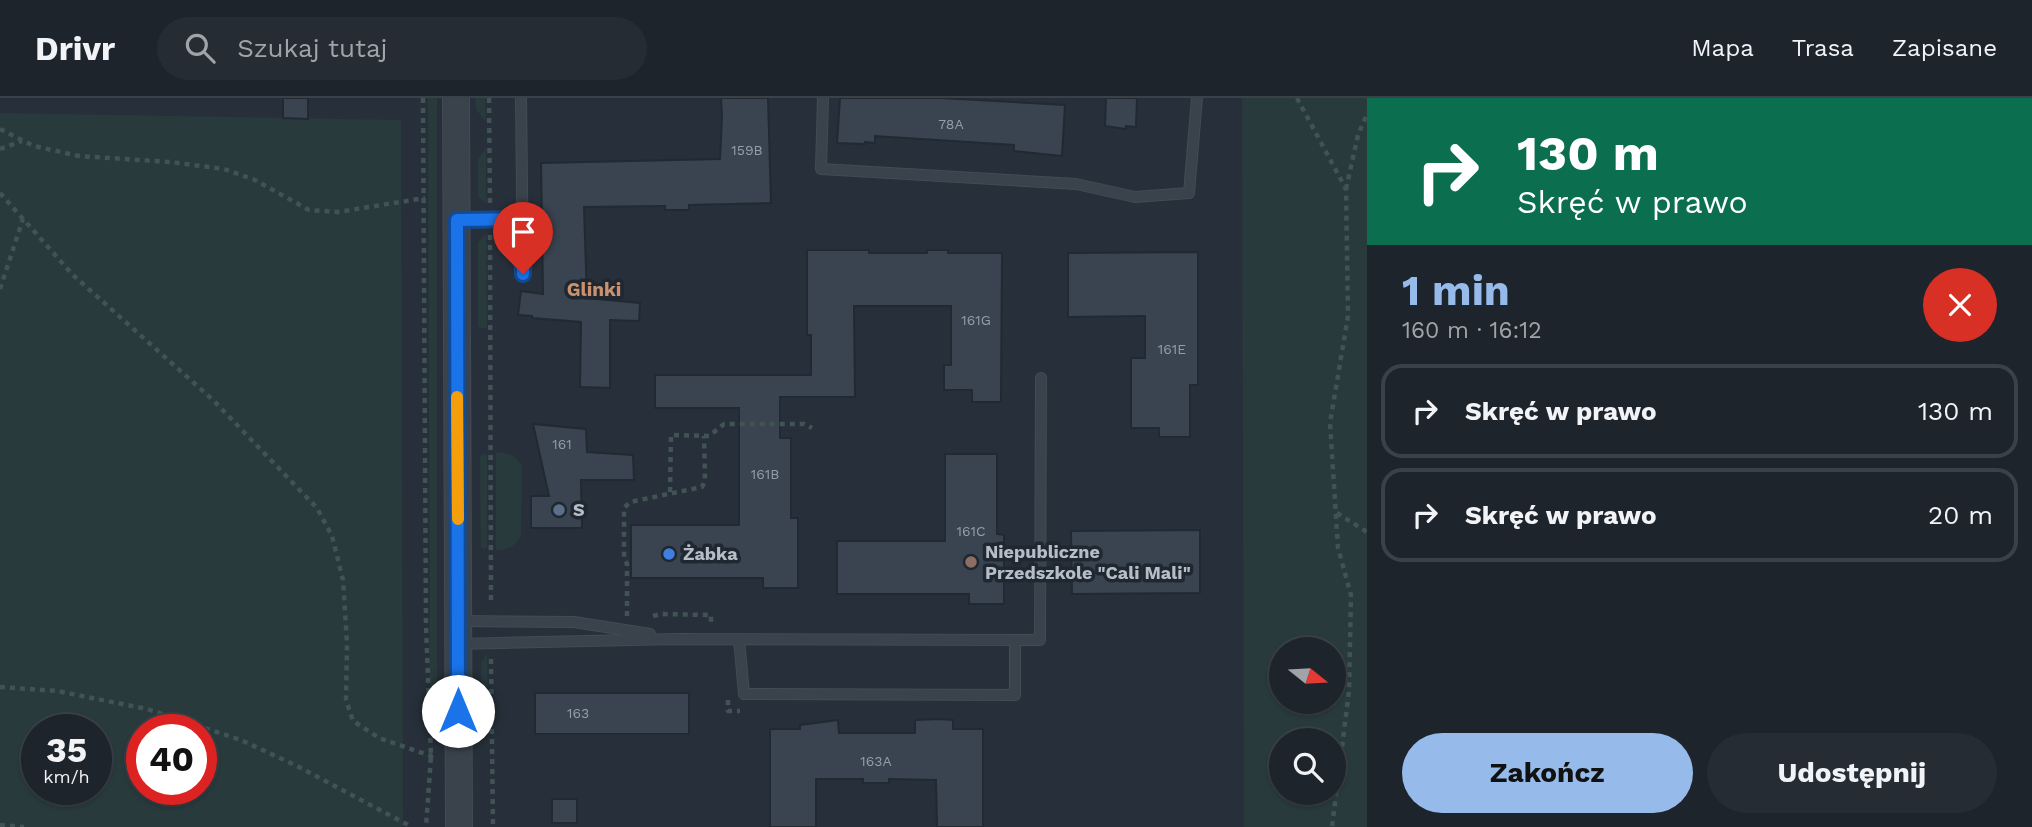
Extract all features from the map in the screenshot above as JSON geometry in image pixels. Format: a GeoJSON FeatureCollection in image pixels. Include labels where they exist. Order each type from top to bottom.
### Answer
{"type":"FeatureCollection","features":[{"type":"Feature","properties":{"kind":"street"},"geometry":{"type":"LineString","coordinates":[[456,98],[459,827]]}},
{"type":"Feature","properties":{"kind":"lane"},"geometry":{"type":"LineString","coordinates":[[521,98],[523,274]]}},
{"type":"Feature","properties":{"kind":"lane"},"geometry":{"type":"LineString","coordinates":[[823,98],[821,169],[1076,184],[1135,197],[1189,193],[1197,98]]}},
{"type":"Feature","properties":{"kind":"lane"},"geometry":{"type":"LineString","coordinates":[[457,220],[522,219]]}},
{"type":"Feature","properties":{"kind":"lane"},"geometry":{"type":"LineString","coordinates":[[458,633],[491,644],[677,639],[1040,640],[1041,378]]}},
{"type":"Feature","properties":{"kind":"lane"},"geometry":{"type":"LineString","coordinates":[[458,633],[491,621],[574,622],[677,639]]}},
{"type":"Feature","properties":{"kind":"lane"},"geometry":{"type":"LineString","coordinates":[[739,639],[744,694],[1014,695],[1015,640]]}},
{"type":"Feature","properties":{"kind":"path"},"geometry":{"type":"LineString","coordinates":[[423,98],[425,626],[431,756],[426,827]]}},
{"type":"Feature","properties":{"kind":"path"},"geometry":{"type":"LineString","coordinates":[[489,98],[491,621]]}},
{"type":"Feature","properties":{"kind":"path"},"geometry":{"type":"LineString","coordinates":[[1297,98],[1346,189]]}},
{"type":"Feature","properties":{"kind":"path"},"geometry":{"type":"LineString","coordinates":[[1332,827],[1349,691],[1352,595],[1338,548],[1330,424],[1348,316],[1346,189],[1358,135],[1367,114]]}},
{"type":"Feature","properties":{"kind":"path"},"geometry":{"type":"LineString","coordinates":[[0,129],[34,146],[79,156],[170,162],[224,169],[255,180],[309,210],[338,212],[457,193]]}},
{"type":"Feature","properties":{"kind":"path"},"geometry":{"type":"LineString","coordinates":[[0,149],[23,140]]}},
{"type":"Feature","properties":{"kind":"path"},"geometry":{"type":"LineString","coordinates":[[0,193],[73,275],[213,400],[317,508],[332,536],[343,580],[347,643],[346,700],[354,721],[379,738],[431,756]]}},
{"type":"Feature","properties":{"kind":"path"},"geometry":{"type":"LineString","coordinates":[[0,289],[23,218]]}},
{"type":"Feature","properties":{"kind":"path"},"geometry":{"type":"LineString","coordinates":[[670,492],[671,435],[709,436],[724,425],[804,424],[812,428]]}},
{"type":"Feature","properties":{"kind":"path"},"geometry":{"type":"LineString","coordinates":[[627,621],[624,509],[630,502],[702,487],[705,481],[704,436]]}},
{"type":"Feature","properties":{"kind":"path"},"geometry":{"type":"LineString","coordinates":[[1336,513],[1367,532]]}},
{"type":"Feature","properties":{"kind":"path"},"geometry":{"type":"LineString","coordinates":[[491,644],[494,827]]}},
{"type":"Feature","properties":{"kind":"path"},"geometry":{"type":"LineString","coordinates":[[0,687],[57,691],[147,709],[229,736],[297,766],[412,827]]}},
{"type":"Feature","properties":{"kind":"path"},"geometry":{"type":"LineString","coordinates":[[0,826],[24,827]]}},
{"type":"Feature","properties":{"kind":"shaded area"},"geometry":{"type":"Polygon","coordinates":[[[428,98],[437,98],[437,726],[430,725],[428,98]]]}},
{"type":"Feature","properties":{"kind":"shaded area"},"geometry":{"type":"Polygon","coordinates":[[[475,98],[485,98],[486,122],[476,109],[475,98]]]}},
{"type":"Feature","properties":{"kind":"shaded area"},"geometry":{"type":"Polygon","coordinates":[[[1242,98],[1367,98],[1367,827],[1244,827],[1242,98]]]}},
{"type":"Feature","properties":{"kind":"shaded area"},"geometry":{"type":"Polygon","coordinates":[[[0,113],[401,120],[403,827],[0,827],[0,113]]]}},
{"type":"Feature","properties":{"kind":"shaded area"},"geometry":{"type":"Polygon","coordinates":[[[486,148],[486,204],[478,196],[478,159],[486,148]]]}},
{"type":"Feature","properties":{"kind":"shaded area"},"geometry":{"type":"Polygon","coordinates":[[[486,234],[487,329],[478,327],[478,242],[486,234]]]}},
{"type":"Feature","properties":{"kind":"shaded area"},"geometry":{"type":"Polygon","coordinates":[[[496,453],[514,456],[522,466],[521,536],[511,547],[496,550],[496,453]]]}},
{"type":"Feature","properties":{"kind":"shaded area"},"geometry":{"type":"Polygon","coordinates":[[[487,454],[487,548],[483,549],[480,457],[487,454]]]}},
{"type":"Feature","properties":{"kind":"shaded area"},"geometry":{"type":"Polygon","coordinates":[[[487,653],[488,723],[486,726],[480,726],[481,664],[487,653]]]}},
{"type":"Feature","properties":{"kind":"building"},"geometry":{"type":"Polygon","coordinates":[[[283,98],[308,98],[308,119],[283,118],[283,98]]]}},
{"type":"Feature","properties":{"kind":"building"},"geometry":{"type":"Polygon","coordinates":[[[721,98],[768,98],[771,203],[689,205],[689,210],[665,210],[665,206],[584,207],[587,298],[640,303],[639,321],[610,320],[610,388],[580,387],[581,322],[518,315],[521,291],[543,294],[541,163],[720,159],[721,98]]]}},
{"type":"Feature","properties":{"kind":"building"},"geometry":{"type":"Polygon","coordinates":[[[840,98],[941,98],[1065,105],[1062,156],[1014,151],[1014,145],[875,136],[875,143],[837,143],[840,98]]]}},
{"type":"Feature","properties":{"kind":"building"},"geometry":{"type":"Polygon","coordinates":[[[1106,98],[1137,98],[1136,127],[1126,126],[1126,129],[1105,126],[1106,98]]]}},
{"type":"Feature","properties":{"kind":"building"},"geometry":{"type":"Polygon","coordinates":[[[807,250],[927,253],[927,250],[948,250],[948,253],[1002,253],[1001,402],[972,402],[972,390],[944,390],[944,365],[951,365],[951,306],[854,306],[855,397],[780,397],[780,438],[791,438],[791,518],[798,518],[798,588],[763,588],[763,578],[631,578],[631,525],[739,525],[739,408],[655,408],[655,375],[811,375],[811,335],[807,335],[807,250]]]}},
{"type":"Feature","properties":{"kind":"building"},"geometry":{"type":"Polygon","coordinates":[[[1198,252],[1198,385],[1190,385],[1190,437],[1159,437],[1159,428],[1131,428],[1131,358],[1145,358],[1145,316],[1068,317],[1068,253],[1198,252]]]}},
{"type":"Feature","properties":{"kind":"building"},"geometry":{"type":"Polygon","coordinates":[[[533,424],[586,429],[587,452],[633,455],[634,480],[581,480],[582,528],[531,528],[531,496],[549,496],[533,424]]]}},
{"type":"Feature","properties":{"kind":"building"},"geometry":{"type":"Polygon","coordinates":[[[945,454],[997,454],[997,534],[1004,535],[1004,604],[969,604],[969,594],[837,594],[837,541],[945,541],[945,454]]]}},
{"type":"Feature","properties":{"kind":"building"},"geometry":{"type":"Polygon","coordinates":[[[1200,530],[1200,593],[1072,594],[1071,531],[1200,530]]]}},
{"type":"Feature","properties":{"kind":"building"},"geometry":{"type":"Polygon","coordinates":[[[535,693],[689,693],[689,734],[535,734],[535,693]]]}},
{"type":"Feature","properties":{"kind":"building"},"geometry":{"type":"Polygon","coordinates":[[[838,720],[839,733],[915,733],[915,720],[953,720],[953,729],[983,729],[983,827],[937,827],[936,780],[889,779],[889,783],[863,783],[863,779],[816,779],[816,827],[770,827],[770,729],[800,729],[800,725],[838,720]]]}},
{"type":"Feature","properties":{"kind":"building"},"geometry":{"type":"Polygon","coordinates":[[[552,799],[577,799],[577,823],[552,823],[552,799]]]}},
{"type":"Feature","properties":{"kind":"slow traffic"},"geometry":{"type":"LineString","coordinates":[[457,397],[458,519]]}},
{"type":"Feature","properties":{"kind":"place","name":"S"},"geometry":{"type":"Point","coordinates":[559,510]}},
{"type":"Feature","properties":{"kind":"place","name":"Żabka"},"geometry":{"type":"Point","coordinates":[669,554]}},
{"type":"Feature","properties":{"kind":"place","name":"Niepubliczne Przedszkole \"Cali Mali\""},"geometry":{"type":"Point","coordinates":[971,562]}},
{"type":"Feature","properties":{"kind":"district","name":"Glinki"},"geometry":{"type":"Point","coordinates":[594,289]}},
{"type":"Feature","properties":{"kind":"route"},"geometry":{"type":"LineString","coordinates":[[458,711],[457,220],[522,219],[523,274]]}}]}
